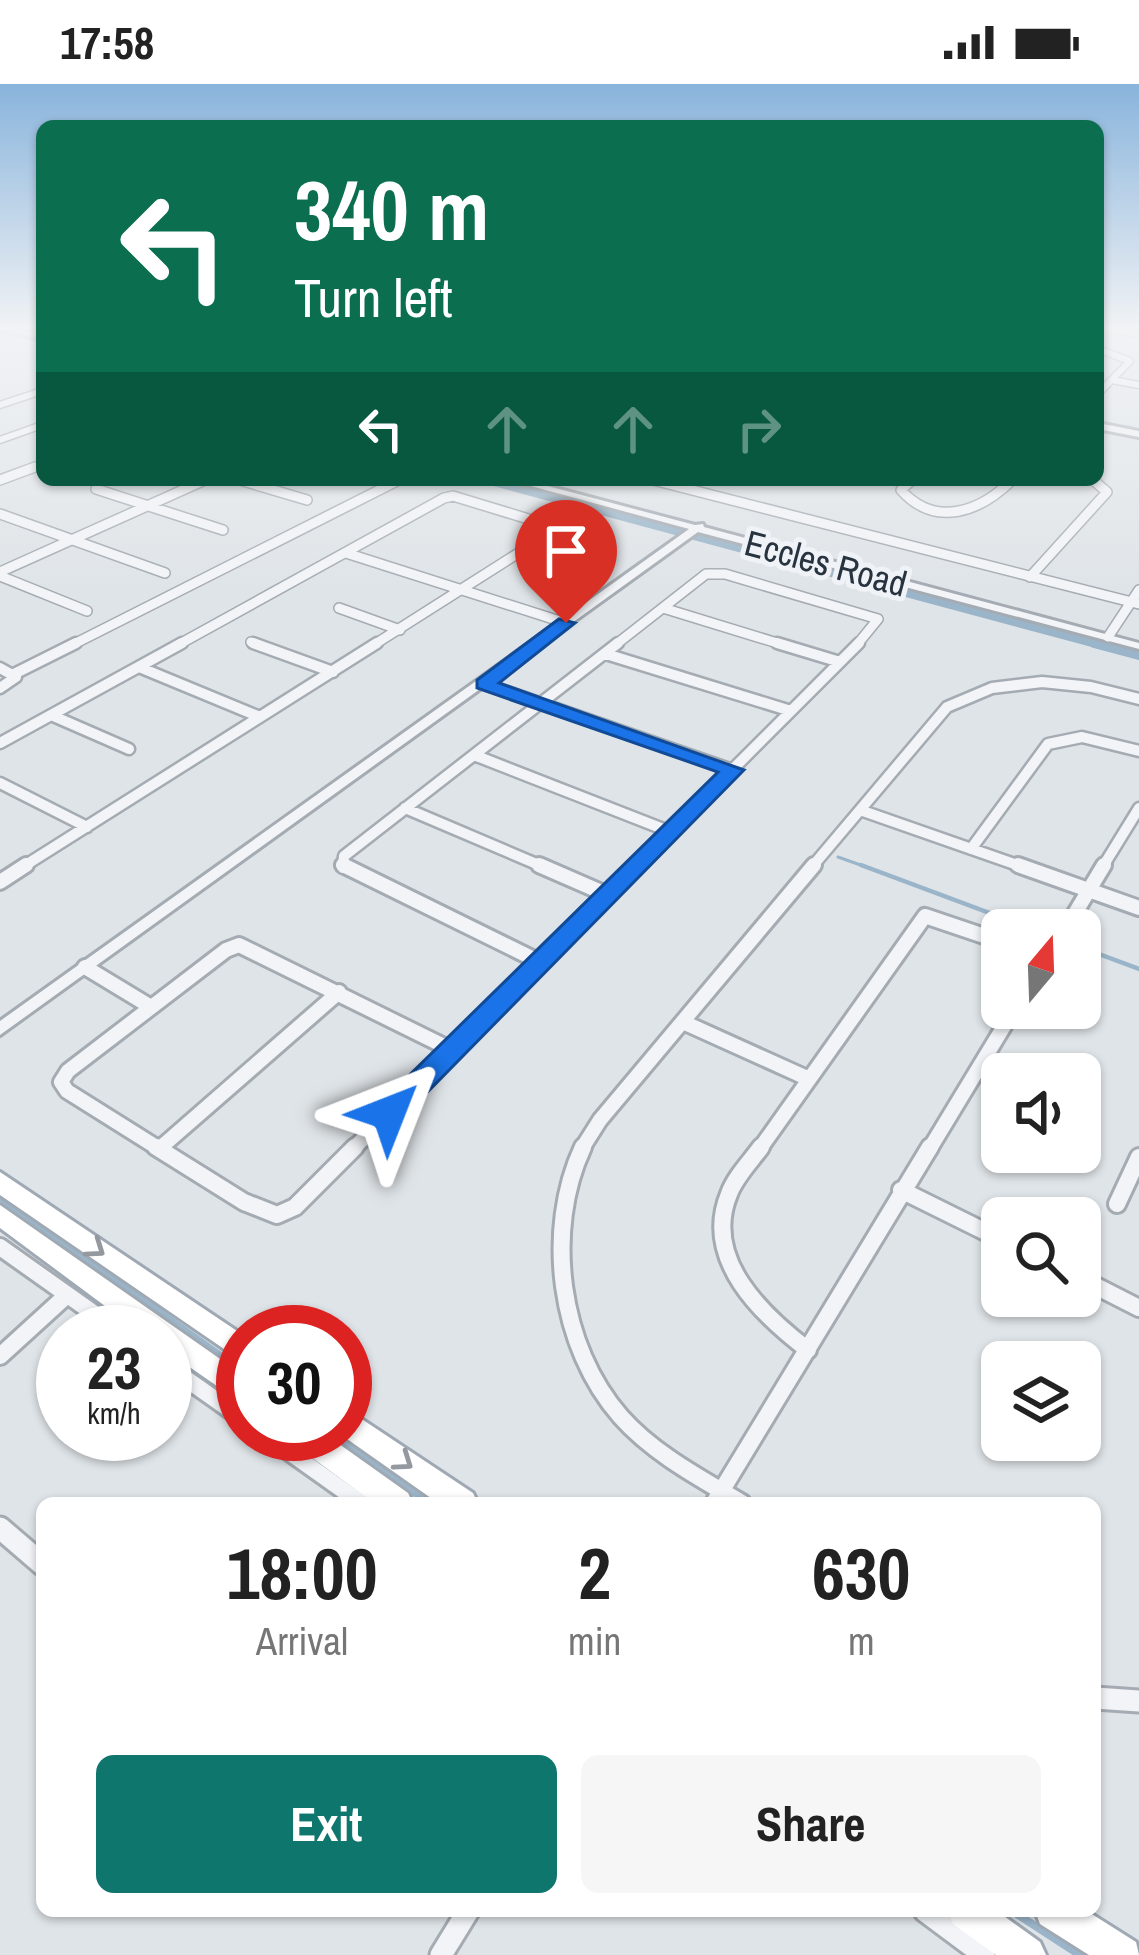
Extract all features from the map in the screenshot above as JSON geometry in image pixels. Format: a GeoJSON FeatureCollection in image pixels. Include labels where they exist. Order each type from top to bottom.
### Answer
{"type":"FeatureCollection","features":[{"type":"Feature","properties":{"kind":"main road"},"geometry":{"type":"LineString","coordinates":[[0,1182],[216,1332]]}},
{"type":"Feature","properties":{"kind":"main road"},"geometry":{"type":"LineString","coordinates":[[0,1215],[124,1305]]}},
{"type":"Feature","properties":{"kind":"main road"},"geometry":{"type":"LineString","coordinates":[[372,1440],[454,1497]]}},
{"type":"Feature","properties":{"kind":"main road"},"geometry":{"type":"LineString","coordinates":[[340,1461],[390,1497]]}},
{"type":"Feature","properties":{"kind":"main road"},"geometry":{"type":"LineString","coordinates":[[974,1917],[1027,1955]]}},
{"type":"Feature","properties":{"kind":"main road"},"geometry":{"type":"LineString","coordinates":[[1063,1917],[1123,1955]]}},
{"type":"Feature","properties":{"kind":"street"},"geometry":{"type":"LineString","coordinates":[[0,440],[36,427]]}},
{"type":"Feature","properties":{"kind":"street"},"geometry":{"type":"LineString","coordinates":[[1104,427],[1139,434]]}},
{"type":"Feature","properties":{"kind":"street"},"geometry":{"type":"LineString","coordinates":[[0,480],[36,466]]}},
{"type":"Feature","properties":{"kind":"street"},"geometry":{"type":"LineString","coordinates":[[0,574],[192,486]]}},
{"type":"Feature","properties":{"kind":"street"},"geometry":{"type":"LineString","coordinates":[[260,486],[307,500]]}},
{"type":"Feature","properties":{"kind":"street"},"geometry":{"type":"LineString","coordinates":[[0,688],[14,674],[387,486]]}},
{"type":"Feature","properties":{"kind":"street","name":"Eccles Road"},"geometry":{"type":"LineString","coordinates":[[537,486],[1139,643]]}},
{"type":"Feature","properties":{"kind":"street","name":"Eccles Road"},"geometry":{"type":"LineString","coordinates":[[550,486],[698,527]]}},
{"type":"Feature","properties":{"kind":"street"},"geometry":{"type":"LineString","coordinates":[[675,486],[1135,603]]}},
{"type":"Feature","properties":{"kind":"street"},"geometry":{"type":"LineString","coordinates":[[905,486],[901,490],[904,496],[936,509],[962,511],[986,505],[1006,486]]}},
{"type":"Feature","properties":{"kind":"street"},"geometry":{"type":"LineString","coordinates":[[1030,577],[1107,491],[1101,486]]}},
{"type":"Feature","properties":{"kind":"street"},"geometry":{"type":"LineString","coordinates":[[96,489],[223,530]]}},
{"type":"Feature","properties":{"kind":"street"},"geometry":{"type":"LineString","coordinates":[[0,743],[447,497],[558,528],[0,882]]}},
{"type":"Feature","properties":{"kind":"street"},"geometry":{"type":"LineString","coordinates":[[0,514],[165,573]]}},
{"type":"Feature","properties":{"kind":"street"},"geometry":{"type":"LineString","coordinates":[[0,1029],[698,527]]}},
{"type":"Feature","properties":{"kind":"street"},"geometry":{"type":"LineString","coordinates":[[346,553],[566,623]]}},
{"type":"Feature","properties":{"kind":"street"},"geometry":{"type":"LineString","coordinates":[[0,574],[87,611]]}},
{"type":"Feature","properties":{"kind":"street"},"geometry":{"type":"LineString","coordinates":[[452,1050],[239,945],[151,1007],[68,1071],[61,1082],[67,1091],[244,1202],[278,1215],[295,1208],[840,662],[878,619],[706,574],[344,856],[343,869],[540,962]]}},
{"type":"Feature","properties":{"kind":"street"},"geometry":{"type":"LineString","coordinates":[[1109,635],[1135,603],[1139,590]]}},
{"type":"Feature","properties":{"kind":"street"},"geometry":{"type":"LineString","coordinates":[[339,608],[400,630]]}},
{"type":"Feature","properties":{"kind":"street"},"geometry":{"type":"LineString","coordinates":[[663,608],[840,662]]}},
{"type":"Feature","properties":{"kind":"street"},"geometry":{"type":"LineString","coordinates":[[251,642],[332,672]]}},
{"type":"Feature","properties":{"kind":"street"},"geometry":{"type":"LineString","coordinates":[[606,654],[791,711]]}},
{"type":"Feature","properties":{"kind":"street"},"geometry":{"type":"LineString","coordinates":[[139,667],[260,717]]}},
{"type":"Feature","properties":{"kind":"street"},"geometry":{"type":"LineString","coordinates":[[0,668],[14,674]]}},
{"type":"Feature","properties":{"kind":"street"},"geometry":{"type":"LineString","coordinates":[[1002,1029],[718,1497],[620,1416],[584,1349],[558,1268],[556,1221],[571,1167],[600,1120],[940,714],[957,701],[1032,683],[1089,685],[1139,698]]}},
{"type":"Feature","properties":{"kind":"street"},"geometry":{"type":"LineString","coordinates":[[484,684],[733,770]]}},
{"type":"Feature","properties":{"kind":"street"},"geometry":{"type":"LineString","coordinates":[[51,715],[129,749]]}},
{"type":"Feature","properties":{"kind":"street"},"geometry":{"type":"LineString","coordinates":[[971,849],[1048,744],[1082,737],[1139,751]]}},
{"type":"Feature","properties":{"kind":"street"},"geometry":{"type":"LineString","coordinates":[[474,754],[671,832]]}},
{"type":"Feature","properties":{"kind":"street"},"geometry":{"type":"LineString","coordinates":[[0,783],[87,827]]}},
{"type":"Feature","properties":{"kind":"street"},"geometry":{"type":"LineString","coordinates":[[405,808],[608,895]]}},
{"type":"Feature","properties":{"kind":"street"},"geometry":{"type":"LineString","coordinates":[[1078,909],[1139,808]]}},
{"type":"Feature","properties":{"kind":"street"},"geometry":{"type":"LineString","coordinates":[[860,810],[1139,908]]}},
{"type":"Feature","properties":{"kind":"street"},"geometry":{"type":"LineString","coordinates":[[808,1350],[778,1328],[743,1289],[724,1245],[722,1211],[741,1168],[925,916],[981,935]]}},
{"type":"Feature","properties":{"kind":"street"},"geometry":{"type":"LineString","coordinates":[[86,968],[151,1007]]}},
{"type":"Feature","properties":{"kind":"street"},"geometry":{"type":"LineString","coordinates":[[159,1149],[339,992]]}},
{"type":"Feature","properties":{"kind":"street"},"geometry":{"type":"LineString","coordinates":[[683,1022],[807,1078]]}},
{"type":"Feature","properties":{"kind":"street"},"geometry":{"type":"LineString","coordinates":[[1117,1204],[1139,1157]]}},
{"type":"Feature","properties":{"kind":"street"},"geometry":{"type":"LineString","coordinates":[[901,1190],[981,1230]]}},
{"type":"Feature","properties":{"kind":"street"},"geometry":{"type":"LineString","coordinates":[[0,1247],[81,1305]]}},
{"type":"Feature","properties":{"kind":"street"},"geometry":{"type":"LineString","coordinates":[[1101,1289],[1139,1308]]}},
{"type":"Feature","properties":{"kind":"street"},"geometry":{"type":"LineString","coordinates":[[0,1356],[67,1295]]}},
{"type":"Feature","properties":{"kind":"street"},"geometry":{"type":"LineString","coordinates":[[302,1461],[353,1497]]}},
{"type":"Feature","properties":{"kind":"street"},"geometry":{"type":"LineString","coordinates":[[0,1528],[36,1559]]}},
{"type":"Feature","properties":{"kind":"street"},"geometry":{"type":"LineString","coordinates":[[1101,1699],[1139,1701]]}},
{"type":"Feature","properties":{"kind":"street"},"geometry":{"type":"LineString","coordinates":[[441,1955],[458,1917]]}},
{"type":"Feature","properties":{"kind":"street"},"geometry":{"type":"LineString","coordinates":[[933,1917],[984,1955]]}},
{"type":"Feature","properties":{"kind":"waterway"},"geometry":{"type":"LineString","coordinates":[[510,486],[1105,646]]}},
{"type":"Feature","properties":{"kind":"waterway"},"geometry":{"type":"LineString","coordinates":[[1094,643],[1139,655]]}},
{"type":"Feature","properties":{"kind":"waterway"},"geometry":{"type":"LineString","coordinates":[[838,857],[869,868]]}},
{"type":"Feature","properties":{"kind":"waterway"},"geometry":{"type":"LineString","coordinates":[[861,865],[981,910]]}},
{"type":"Feature","properties":{"kind":"waterway"},"geometry":{"type":"LineString","coordinates":[[1101,955],[1139,969]]}},
{"type":"Feature","properties":{"kind":"waterway"},"geometry":{"type":"LineString","coordinates":[[0,1198],[216,1352]]}},
{"type":"Feature","properties":{"kind":"waterway"},"geometry":{"type":"LineString","coordinates":[[369,1461],[420,1497]]}},
{"type":"Feature","properties":{"kind":"waterway"},"geometry":{"type":"LineString","coordinates":[[1021,1917],[1080,1955]]}},
{"type":"Feature","properties":{"kind":"route"},"geometry":{"type":"LineString","coordinates":[[389,1113],[733,770],[484,684],[566,623]]}}]}
